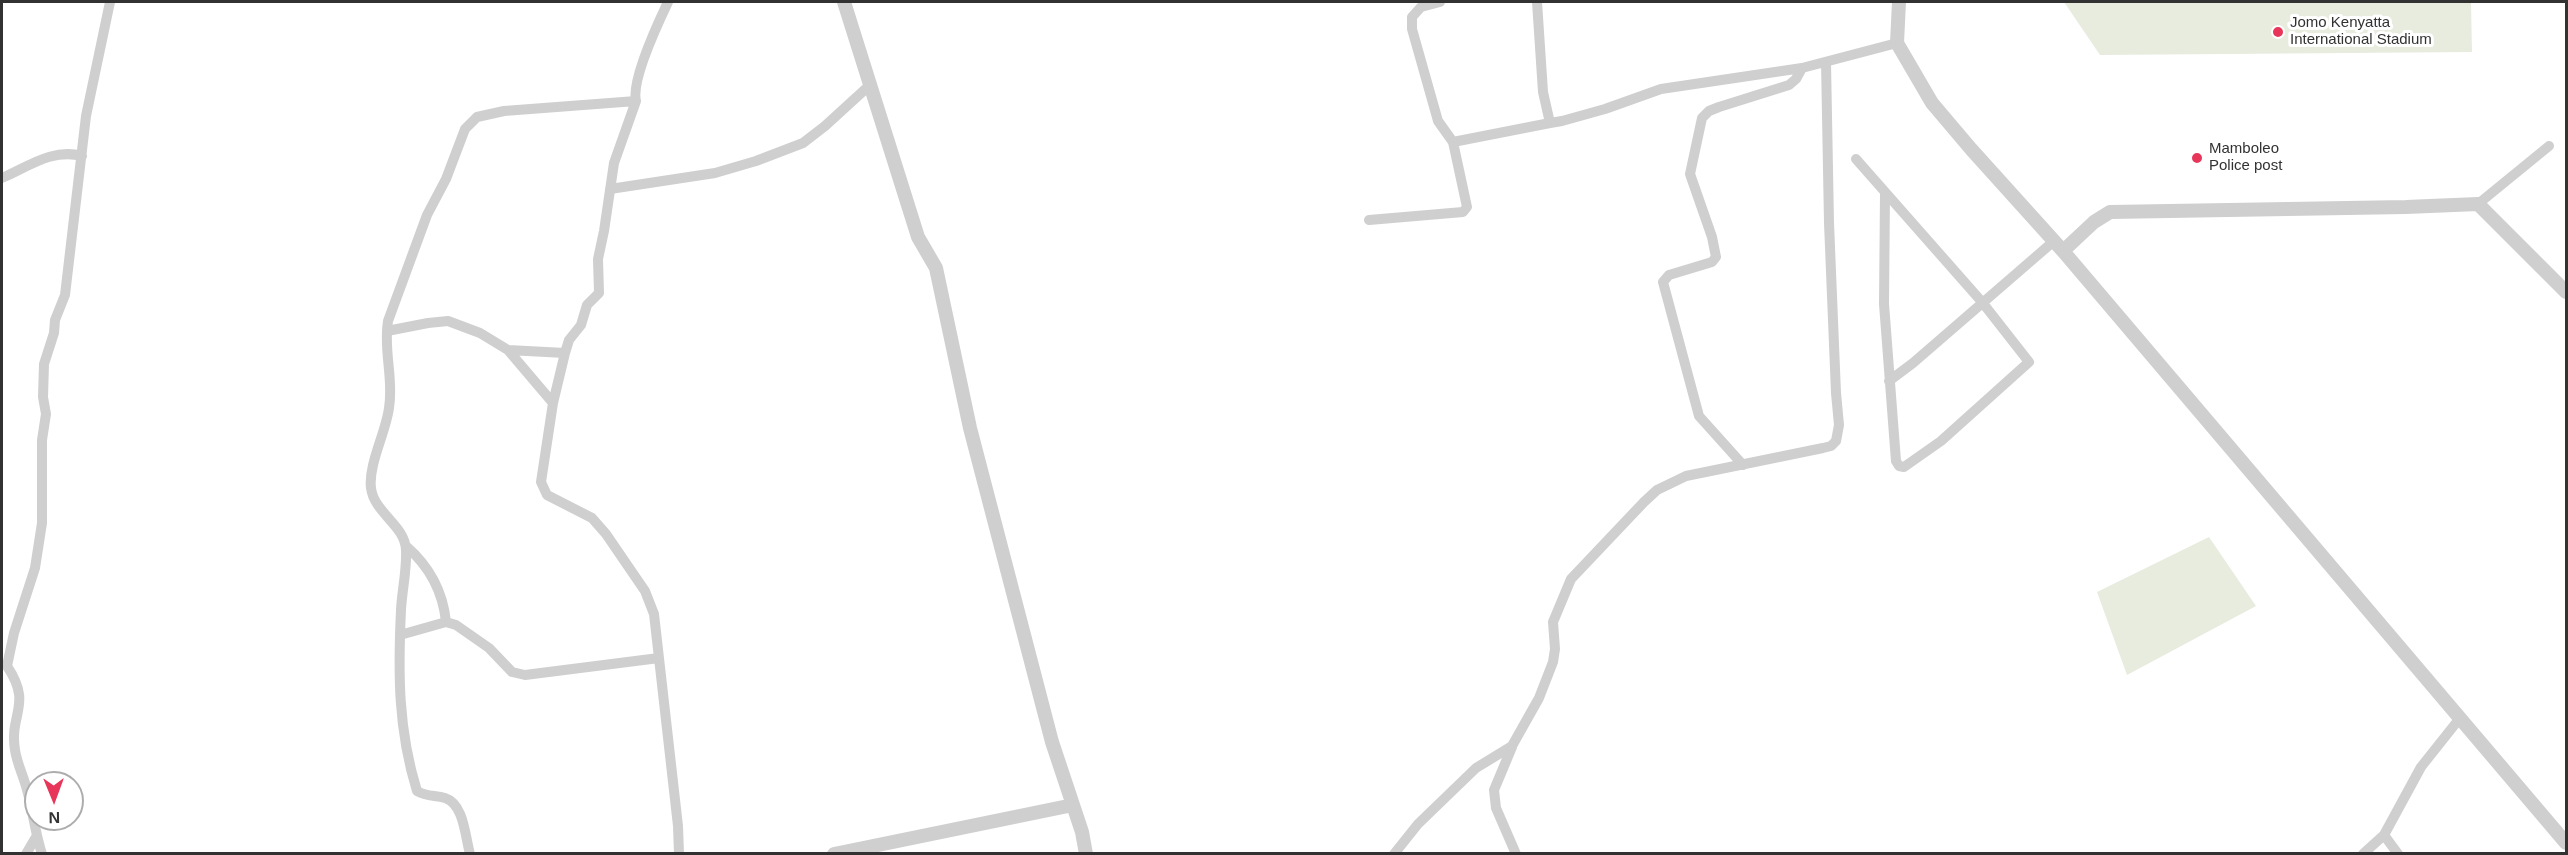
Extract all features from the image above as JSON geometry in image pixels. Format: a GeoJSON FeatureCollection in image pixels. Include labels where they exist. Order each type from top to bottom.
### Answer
{"type":"FeatureCollection","features":[{"type":"Feature","properties":{"kind":"street"},"geometry":{"type":"LineString","coordinates":[[42,854],[36,837],[28,792],[15,750],[14,737],[21,703],[17,681],[4,666],[35,568],[42,523],[42,440],[46,414],[43,397],[44,364],[54,333],[55,320],[65,295],[86,116],[110,2]]}},
{"type":"Feature","properties":{"kind":"street"},"geometry":{"type":"LineString","coordinates":[[668,2],[643,62],[635,94],[636,101],[614,163],[598,259],[599,293],[586,305],[581,325],[569,340],[565,353],[553,403],[541,482],[543,489],[555,500],[592,518],[630,567],[645,591],[654,614],[678,826],[679,854]]}},
{"type":"Feature","properties":{"kind":"street"},"geometry":{"type":"LineString","coordinates":[[844,2],[918,237],[936,268],[970,428],[1052,742],[1086,854]]}},
{"type":"Feature","properties":{"kind":"street"},"geometry":{"type":"LineString","coordinates":[[1369,220],[1425,216],[1465,210],[1467,204],[1453,142],[1438,121],[1412,29],[1412,16],[1421,7],[1440,2]]}},
{"type":"Feature","properties":{"kind":"street"},"geometry":{"type":"LineString","coordinates":[[1537,2],[1543,92],[1550,123]]}},
{"type":"Feature","properties":{"kind":"street"},"geometry":{"type":"LineString","coordinates":[[1899,2],[1897,43],[1932,103],[2059,246],[2566,843]]}},
{"type":"Feature","properties":{"kind":"street"},"geometry":{"type":"LineString","coordinates":[[1453,142],[1562,122],[1661,89],[1802,68],[1897,43]]}},
{"type":"Feature","properties":{"kind":"street"},"geometry":{"type":"LineString","coordinates":[[1516,854],[1496,808],[1494,790],[1512,747],[1539,698],[1553,662],[1556,649],[1553,622],[1571,579],[1657,490],[1686,476],[1831,446],[1836,441],[1838,432],[1829,223],[1826,62]]}},
{"type":"Feature","properties":{"kind":"street"},"geometry":{"type":"LineString","coordinates":[[1743,465],[1699,416],[1663,282],[1669,275],[1712,262],[1716,257],[1713,237],[1690,174],[1702,118],[1709,111],[1719,107],[1789,86],[1802,68]]}},
{"type":"Feature","properties":{"kind":"street"},"geometry":{"type":"LineString","coordinates":[[610,189],[715,173],[756,162],[803,143],[871,84]]}},
{"type":"Feature","properties":{"kind":"street"},"geometry":{"type":"LineString","coordinates":[[470,854],[458,808],[452,801],[442,797],[432,798],[417,791],[407,758],[399,701],[400,635],[406,546],[402,534],[379,508],[370,486],[389,407],[391,387],[387,332],[399,289],[427,215],[439,194],[465,129],[471,122],[477,117],[504,111],[636,101]]}},
{"type":"Feature","properties":{"kind":"street"},"geometry":{"type":"LineString","coordinates":[[1889,381],[1913,363],[1982,302],[2110,212],[2478,204],[2549,146]]}},
{"type":"Feature","properties":{"kind":"street"},"geometry":{"type":"LineString","coordinates":[[2,178],[52,155],[71,153],[81,156]]}},
{"type":"Feature","properties":{"kind":"street"},"geometry":{"type":"LineString","coordinates":[[1856,159],[1982,302],[2029,364],[1941,441],[1904,468],[1896,461],[1889,381],[1884,304],[1885,193]]}},
{"type":"Feature","properties":{"kind":"street"},"geometry":{"type":"LineString","coordinates":[[2478,204],[2566,292]]}},
{"type":"Feature","properties":{"kind":"street"},"geometry":{"type":"LineString","coordinates":[[387,332],[428,322],[448,321],[480,333],[508,350],[553,403]]}},
{"type":"Feature","properties":{"kind":"street"},"geometry":{"type":"LineString","coordinates":[[508,350],[565,353]]}},
{"type":"Feature","properties":{"kind":"street"},"geometry":{"type":"LineString","coordinates":[[406,546],[417,555],[440,591],[446,622]]}},
{"type":"Feature","properties":{"kind":"street"},"geometry":{"type":"LineString","coordinates":[[400,635],[446,622],[468,631],[489,648],[509,669],[520,675],[545,674],[659,657]]}},
{"type":"Feature","properties":{"kind":"street"},"geometry":{"type":"LineString","coordinates":[[2363,854],[2384,835],[2421,766],[2460,718]]}},
{"type":"Feature","properties":{"kind":"street"},"geometry":{"type":"LineString","coordinates":[[2,738],[14,737]]}},
{"type":"Feature","properties":{"kind":"street"},"geometry":{"type":"LineString","coordinates":[[1394,854],[1418,824],[1476,768],[1512,747]]}},
{"type":"Feature","properties":{"kind":"street"},"geometry":{"type":"LineString","coordinates":[[834,854],[1073,805]]}},
{"type":"Feature","properties":{"kind":"street"},"geometry":{"type":"LineString","coordinates":[[2384,835],[2398,854]]}},
{"type":"Feature","properties":{"kind":"street"},"geometry":{"type":"LineString","coordinates":[[26,854],[36,837]]}},
{"type":"Feature","properties":{"kind":"shaded area","name":"Jomo Kenyatta International Stadium"},"geometry":{"type":"Polygon","coordinates":[[[2064,2],[2471,2],[2472,52],[2100,55],[2064,2]]]}},
{"type":"Feature","properties":{"kind":"shaded area"},"geometry":{"type":"Polygon","coordinates":[[[2209,537],[2256,606],[2127,675],[2097,592],[2209,537]]]}},
{"type":"Feature","properties":{"kind":"place","name":"Jomo Kenyatta International Stadium"},"geometry":{"type":"Point","coordinates":[2278,32]}},
{"type":"Feature","properties":{"kind":"place","name":"Mamboleo Police post"},"geometry":{"type":"Point","coordinates":[2197,158]}}]}
